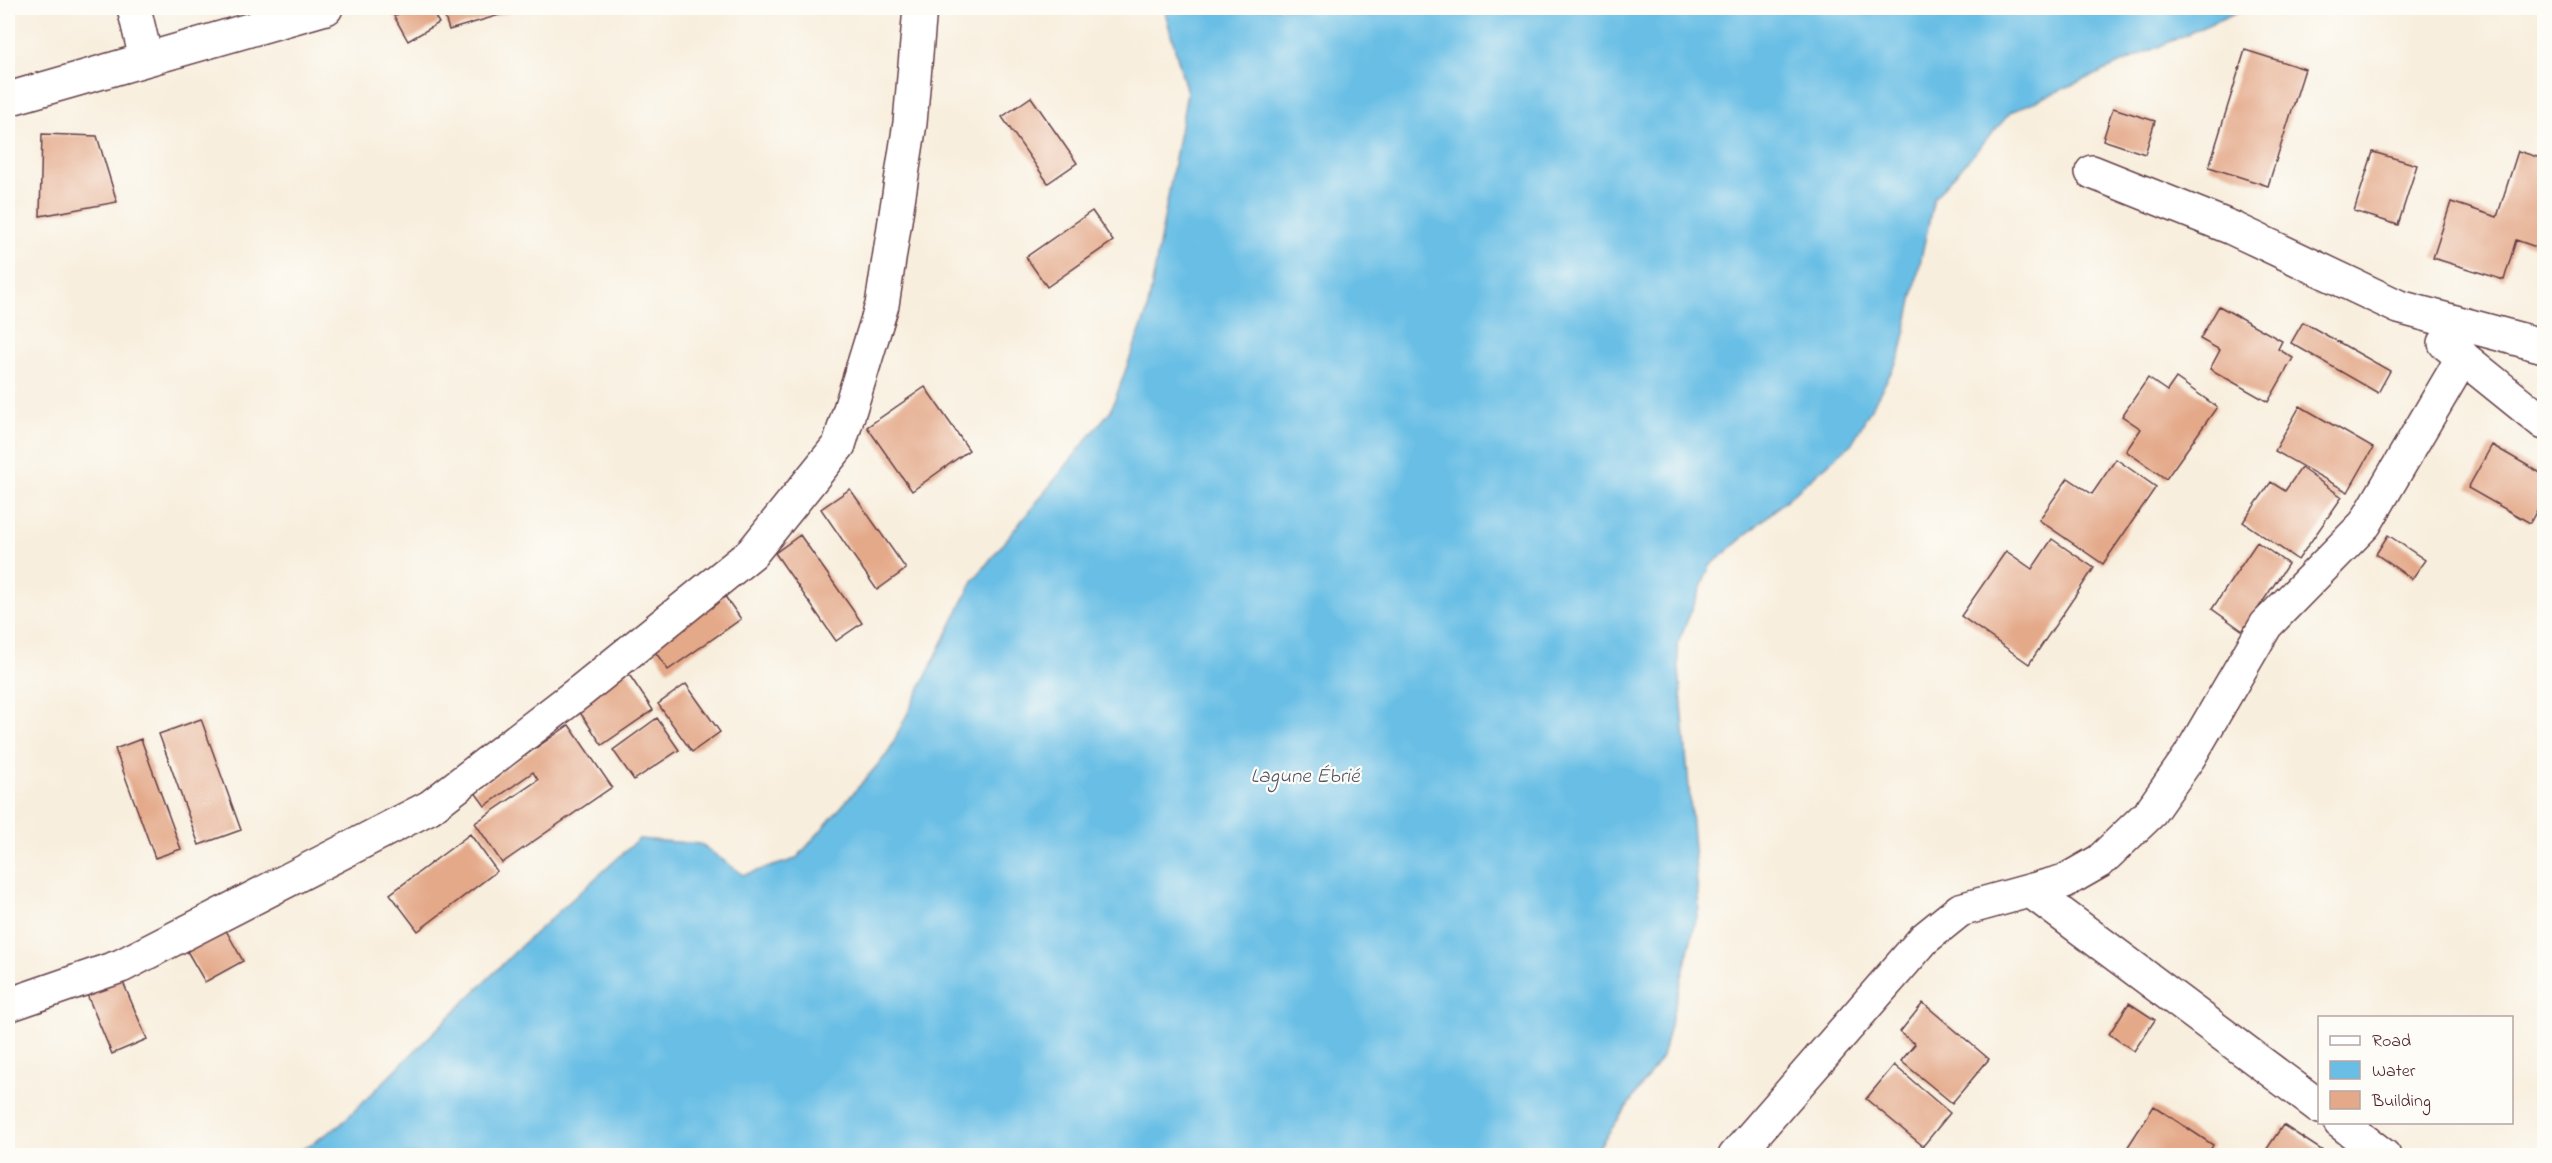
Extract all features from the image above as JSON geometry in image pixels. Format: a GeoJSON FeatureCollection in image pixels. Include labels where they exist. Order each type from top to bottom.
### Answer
{"type":"FeatureCollection","features":[{"type":"Feature","properties":{"kind":"street"},"geometry":{"type":"LineString","coordinates":[[134,8],[146,59]]}},
{"type":"Feature","properties":{"kind":"street"},"geometry":{"type":"LineString","coordinates":[[8,99],[326,8]]}},
{"type":"Feature","properties":{"kind":"street"},"geometry":{"type":"LineString","coordinates":[[8,1005],[121,966],[430,807],[582,690],[752,553],[839,445],[879,316],[910,123],[920,8]]}},
{"type":"Feature","properties":{"kind":"street"},"geometry":{"type":"LineString","coordinates":[[2092,172],[2232,228],[2399,307],[2544,346]]}},
{"type":"Feature","properties":{"kind":"street"},"geometry":{"type":"LineString","coordinates":[[2399,307],[2544,423]]}},
{"type":"Feature","properties":{"kind":"street"},"geometry":{"type":"LineString","coordinates":[[1735,1155],[1924,939],[1960,910],[2032,892],[2065,881],[2100,861],[2149,814],[2189,757],[2266,626],[2365,524],[2463,357]]}},
{"type":"Feature","properties":{"kind":"street"},"geometry":{"type":"LineString","coordinates":[[2032,892],[2318,1106]]}},
{"type":"Feature","properties":{"kind":"street"},"geometry":{"type":"LineString","coordinates":[[2343,1124],[2384,1155]]}},
{"type":"Feature","properties":{"kind":"water","name":"Lagune Ébrié"},"geometry":{"type":"Polygon","coordinates":[[[1164,8],[2246,8],[2011,112],[1934,198],[1900,356],[1852,443],[1710,566],[1677,645],[1699,908],[1662,1057],[1593,1155],[294,1155],[339,1126],[525,942],[639,839],[700,844],[744,875],[796,859],[888,753],[973,581],[1111,410],[1147,312],[1187,93],[1164,8]]]}},
{"type":"Feature","properties":{"kind":"building"},"geometry":{"type":"Polygon","coordinates":[[[409,8],[430,8],[439,23],[408,41],[394,16],[409,8]]]}},
{"type":"Feature","properties":{"kind":"building"},"geometry":{"type":"Polygon","coordinates":[[[442,8],[523,8],[449,30],[442,8]]]}},
{"type":"Feature","properties":{"kind":"building"},"geometry":{"type":"Polygon","coordinates":[[[2245,50],[2305,69],[2268,186],[2209,167],[2245,50]]]}},
{"type":"Feature","properties":{"kind":"building"},"geometry":{"type":"Polygon","coordinates":[[[1031,97],[1077,163],[1048,183],[1002,117],[1031,97]]]}},
{"type":"Feature","properties":{"kind":"building"},"geometry":{"type":"Polygon","coordinates":[[[2113,108],[2155,121],[2145,154],[2103,140],[2113,108]]]}},
{"type":"Feature","properties":{"kind":"building"},"geometry":{"type":"Polygon","coordinates":[[[42,134],[97,136],[117,202],[40,216],[42,134]]]}},
{"type":"Feature","properties":{"kind":"building"},"geometry":{"type":"Polygon","coordinates":[[[2518,151],[2544,159],[2544,231],[2539,248],[2516,240],[2504,280],[2433,258],[2451,202],[2497,217],[2518,151]]]}},
{"type":"Feature","properties":{"kind":"building"},"geometry":{"type":"Polygon","coordinates":[[[2373,152],[2417,165],[2398,225],[2354,211],[2373,152]]]}},
{"type":"Feature","properties":{"kind":"building"},"geometry":{"type":"Polygon","coordinates":[[[1092,211],[1113,241],[1047,287],[1026,257],[1092,211]]]}},
{"type":"Feature","properties":{"kind":"building"},"geometry":{"type":"Polygon","coordinates":[[[2219,306],[2282,341],[2278,349],[2293,358],[2268,402],[2210,369],[2220,350],[2200,339],[2219,306]]]}},
{"type":"Feature","properties":{"kind":"building"},"geometry":{"type":"Polygon","coordinates":[[[2303,322],[2390,371],[2378,393],[2291,343],[2303,322]]]}},
{"type":"Feature","properties":{"kind":"building"},"geometry":{"type":"Polygon","coordinates":[[[2148,378],[2167,391],[2176,378],[2217,407],[2166,479],[2126,451],[2141,429],[2122,416],[2148,378]]]}},
{"type":"Feature","properties":{"kind":"building"},"geometry":{"type":"Polygon","coordinates":[[[925,387],[969,450],[912,491],[867,427],[925,387]]]}},
{"type":"Feature","properties":{"kind":"building"},"geometry":{"type":"Polygon","coordinates":[[[2300,406],[2373,448],[2348,492],[2275,451],[2300,406]]]}},
{"type":"Feature","properties":{"kind":"building"},"geometry":{"type":"Polygon","coordinates":[[[2492,445],[2544,475],[2544,497],[2530,523],[2468,488],[2492,445]]]}},
{"type":"Feature","properties":{"kind":"building"},"geometry":{"type":"Polygon","coordinates":[[[2116,459],[2156,487],[2103,564],[2039,520],[2068,478],[2092,494],[2116,459]]]}},
{"type":"Feature","properties":{"kind":"building"},"geometry":{"type":"Polygon","coordinates":[[[2301,468],[2342,497],[2298,560],[2243,522],[2271,482],[2285,491],[2301,468]]]}},
{"type":"Feature","properties":{"kind":"building"},"geometry":{"type":"Polygon","coordinates":[[[850,489],[906,569],[877,590],[821,509],[850,489]]]}},
{"type":"Feature","properties":{"kind":"building"},"geometry":{"type":"Polygon","coordinates":[[[800,535],[862,623],[836,641],[775,553],[800,535]]]}},
{"type":"Feature","properties":{"kind":"building"},"geometry":{"type":"Polygon","coordinates":[[[2388,535],[2425,560],[2412,579],[2376,554],[2388,535]]]}},
{"type":"Feature","properties":{"kind":"building"},"geometry":{"type":"Polygon","coordinates":[[[2052,539],[2094,568],[2029,664],[1961,616],[2006,551],[2032,569],[2052,539]]]}},
{"type":"Feature","properties":{"kind":"building"},"geometry":{"type":"Polygon","coordinates":[[[2257,542],[2288,564],[2243,631],[2212,609],[2257,542]]]}},
{"type":"Feature","properties":{"kind":"building"},"geometry":{"type":"Polygon","coordinates":[[[724,595],[741,619],[668,670],[651,646],[724,595]]]}},
{"type":"Feature","properties":{"kind":"building"},"geometry":{"type":"Polygon","coordinates":[[[626,670],[653,710],[602,745],[575,705],[626,670]]]}},
{"type":"Feature","properties":{"kind":"building"},"geometry":{"type":"Polygon","coordinates":[[[686,684],[720,732],[692,752],[658,704],[686,684]]]}},
{"type":"Feature","properties":{"kind":"building"},"geometry":{"type":"Polygon","coordinates":[[[657,718],[679,750],[634,780],[613,750],[657,718]]]}},
{"type":"Feature","properties":{"kind":"building"},"geometry":{"type":"Polygon","coordinates":[[[201,719],[241,830],[199,845],[159,734],[201,719]]]}},
{"type":"Feature","properties":{"kind":"building"},"geometry":{"type":"Polygon","coordinates":[[[569,725],[612,787],[502,863],[475,823],[538,780],[533,772],[485,806],[474,791],[569,725]]]}},
{"type":"Feature","properties":{"kind":"building"},"geometry":{"type":"Polygon","coordinates":[[[141,739],[181,849],[155,858],[115,749],[141,739]]]}},
{"type":"Feature","properties":{"kind":"building"},"geometry":{"type":"Polygon","coordinates":[[[470,834],[497,871],[418,931],[390,894],[470,834]]]}},
{"type":"Feature","properties":{"kind":"building"},"geometry":{"type":"Polygon","coordinates":[[[223,925],[243,961],[205,982],[184,946],[223,925]]]}},
{"type":"Feature","properties":{"kind":"building"},"geometry":{"type":"Polygon","coordinates":[[[120,975],[147,1039],[112,1054],[85,990],[120,975]]]}},
{"type":"Feature","properties":{"kind":"building"},"geometry":{"type":"Polygon","coordinates":[[[1923,1003],[1989,1059],[1952,1103],[1901,1061],[1915,1044],[1900,1032],[1923,1003]]]}},
{"type":"Feature","properties":{"kind":"building"},"geometry":{"type":"Polygon","coordinates":[[[2129,1003],[2155,1020],[2134,1051],[2109,1034],[2129,1003]]]}},
{"type":"Feature","properties":{"kind":"building"},"geometry":{"type":"Polygon","coordinates":[[[1894,1065],[1950,1113],[1923,1146],[1866,1099],[1894,1065]]]}},
{"type":"Feature","properties":{"kind":"building"},"geometry":{"type":"Polygon","coordinates":[[[2154,1106],[2213,1145],[2207,1156],[2122,1156],[2154,1106]]]}},
{"type":"Feature","properties":{"kind":"building"},"geometry":{"type":"Polygon","coordinates":[[[2283,1125],[2323,1151],[2320,1156],[2262,1156],[2283,1125]]]}}]}
